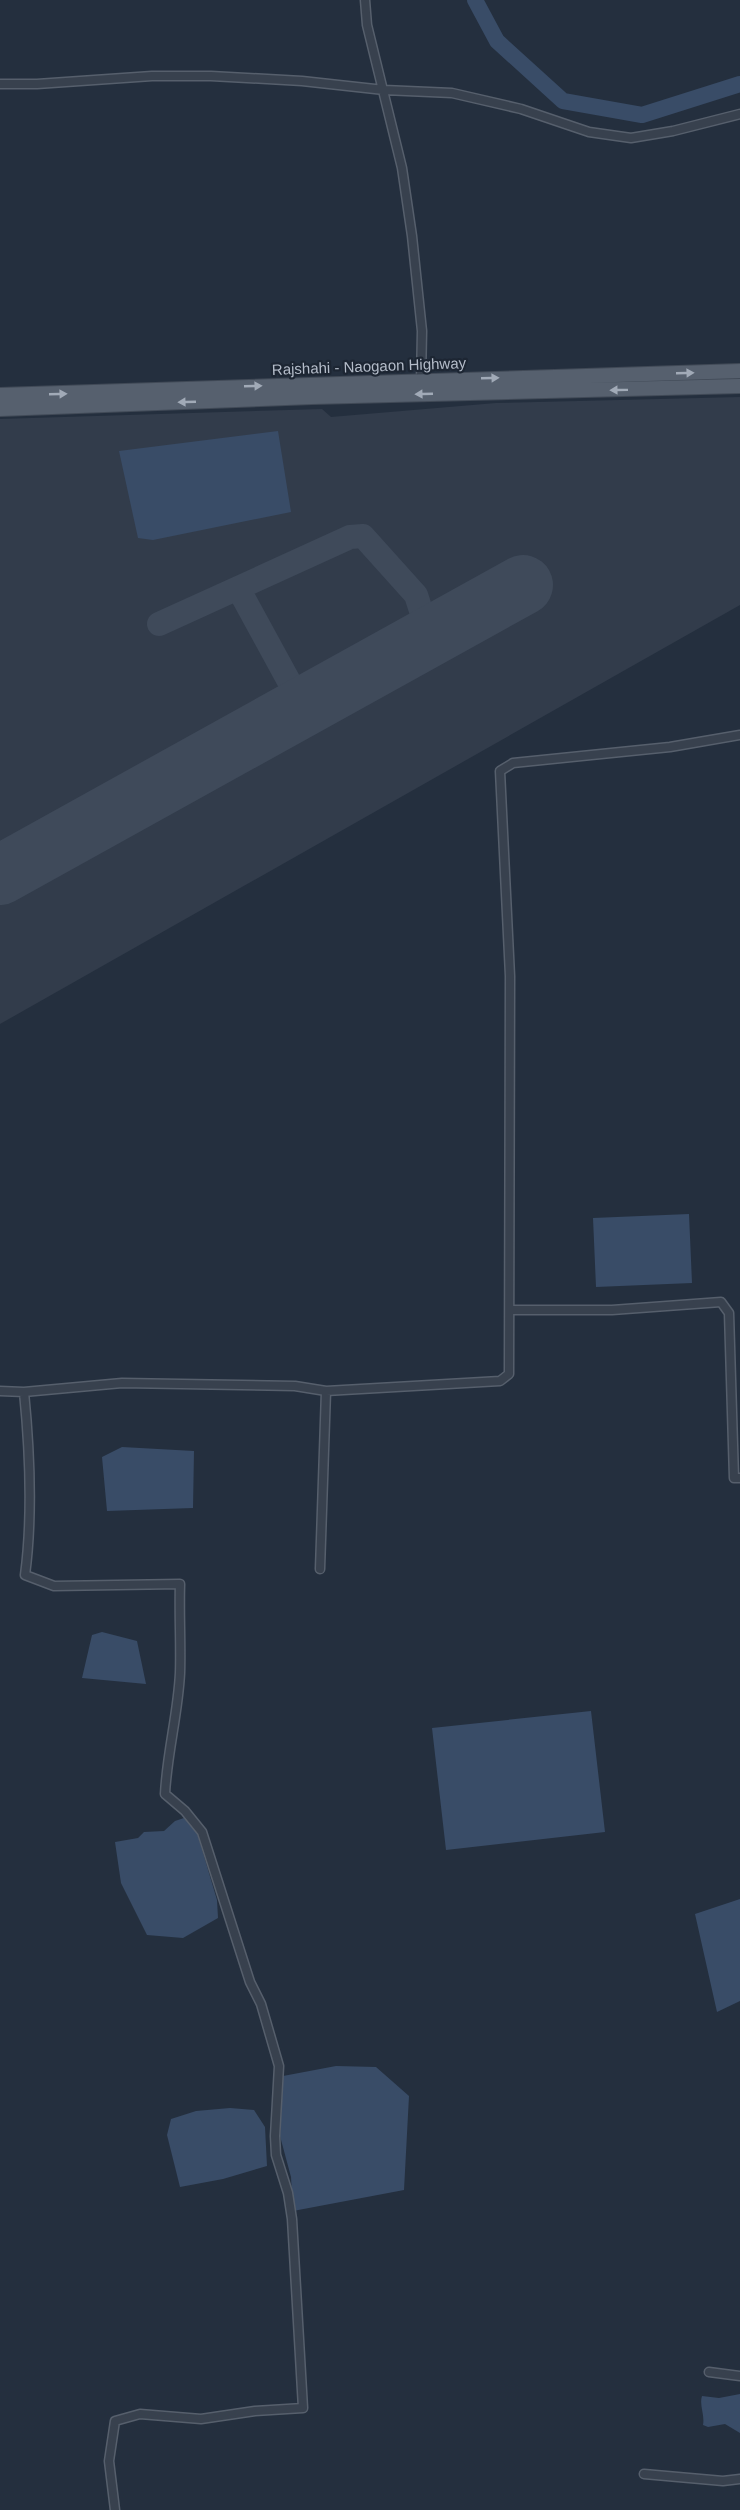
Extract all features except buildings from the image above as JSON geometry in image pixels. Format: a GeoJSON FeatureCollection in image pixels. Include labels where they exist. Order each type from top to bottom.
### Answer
{"type":"FeatureCollection","features":[{"type":"Feature","properties":{"kind":"main road","name":"Rajshahi - Naogaon Highway"},"geometry":{"type":"LineString","coordinates":[[0,409],[740,371]]}},
{"type":"Feature","properties":{"kind":"main road","name":"Rajshahi - Naogaon Highway"},"geometry":{"type":"LineString","coordinates":[[0,395],[421,380],[452,386],[740,386]]}},
{"type":"Feature","properties":{"kind":"street"},"geometry":{"type":"LineString","coordinates":[[365,0],[367,25],[402,168],[422,331],[421,380]]}},
{"type":"Feature","properties":{"kind":"street"},"geometry":{"type":"LineString","coordinates":[[0,84],[38,84],[152,76],[211,76],[452,93],[521,109],[589,132],[631,138],[673,131],[740,114]]}},
{"type":"Feature","properties":{"kind":"street"},"geometry":{"type":"LineString","coordinates":[[0,1391],[24,1392],[122,1383],[260,1385],[326,1391],[500,1381],[509,1374],[510,976],[500,771],[513,763],[670,747],[740,735]]}},
{"type":"Feature","properties":{"kind":"street"},"geometry":{"type":"LineString","coordinates":[[510,1310],[612,1310],[721,1302],[729,1312],[734,1478],[740,1478]]}},
{"type":"Feature","properties":{"kind":"street"},"geometry":{"type":"LineString","coordinates":[[320,1569],[326,1391]]}},
{"type":"Feature","properties":{"kind":"street"},"geometry":{"type":"LineString","coordinates":[[24,1392],[29,1439],[28,1542],[25,1575],[54,1586],[180,1584],[180,1672],[176,1716],[166,1762],[165,1794],[202,1832],[250,1982],[261,2004],[279,2066],[276,2155],[288,2193],[292,2219],[303,2408],[255,2411],[201,2419],[140,2414],[115,2421],[109,2461],[115,2510]]}},
{"type":"Feature","properties":{"kind":"street"},"geometry":{"type":"LineString","coordinates":[[709,2372],[740,2376]]}},
{"type":"Feature","properties":{"kind":"street"},"geometry":{"type":"LineString","coordinates":[[644,2474],[723,2481],[740,2479]]}},
{"type":"Feature","properties":{"kind":"shaded area"},"geometry":{"type":"Polygon","coordinates":[[[740,397],[740,605],[0,1024],[0,419],[322,409],[331,417],[496,403],[740,397]]]}},
{"type":"Feature","properties":{"kind":"water"},"geometry":{"type":"Polygon","coordinates":[[[278,431],[291,512],[153,540],[138,538],[119,451],[278,431]]]}},
{"type":"Feature","properties":{"kind":"water"},"geometry":{"type":"Polygon","coordinates":[[[689,1214],[692,1283],[596,1287],[593,1218],[689,1214]]]}},
{"type":"Feature","properties":{"kind":"water"},"geometry":{"type":"Polygon","coordinates":[[[122,1447],[194,1451],[193,1508],[107,1511],[102,1457],[122,1447]]]}},
{"type":"Feature","properties":{"kind":"water"},"geometry":{"type":"Polygon","coordinates":[[[102,1632],[137,1641],[146,1684],[82,1678],[92,1635],[102,1632]]]}},
{"type":"Feature","properties":{"kind":"water"},"geometry":{"type":"Polygon","coordinates":[[[591,1711],[605,1832],[446,1850],[432,1728],[591,1711]]]}},
{"type":"Feature","properties":{"kind":"water"},"geometry":{"type":"Polygon","coordinates":[[[184,1818],[196,1829],[217,1900],[218,1918],[183,1938],[147,1935],[121,1883],[115,1842],[138,1838],[144,1832],[164,1831],[175,1821],[184,1818]]]}},
{"type":"Feature","properties":{"kind":"water"},"geometry":{"type":"Polygon","coordinates":[[[740,1899],[740,2001],[717,2012],[695,1914],[740,1899]]]}},
{"type":"Feature","properties":{"kind":"water"},"geometry":{"type":"Polygon","coordinates":[[[336,2066],[376,2067],[409,2096],[404,2190],[293,2211],[291,2177],[280,2136],[283,2076],[336,2066]]]}},
{"type":"Feature","properties":{"kind":"water"},"geometry":{"type":"Polygon","coordinates":[[[230,2108],[254,2110],[265,2127],[267,2166],[223,2179],[180,2187],[167,2135],[171,2119],[196,2111],[230,2108]]]}},
{"type":"Feature","properties":{"kind":"water"},"geometry":{"type":"Polygon","coordinates":[[[740,2394],[740,2433],[725,2424],[708,2427],[703,2425],[702,2396],[719,2398],[740,2394]]]}},
{"type":"Feature","properties":{"kind":"waterway"},"geometry":{"type":"LineString","coordinates":[[475,0],[497,41],[563,101],[642,115],[740,84]]}},
{"type":"Feature","properties":{"kind":"taxiway"},"geometry":{"type":"LineString","coordinates":[[159,624],[350,537],[363,536],[416,595],[425,623],[422,641]]}},
{"type":"Feature","properties":{"kind":"taxiway"},"geometry":{"type":"LineString","coordinates":[[238,588],[303,707]]}},
{"type":"Feature","properties":{"kind":"runway"},"geometry":{"type":"LineString","coordinates":[[0,875],[523,585]]}}]}
